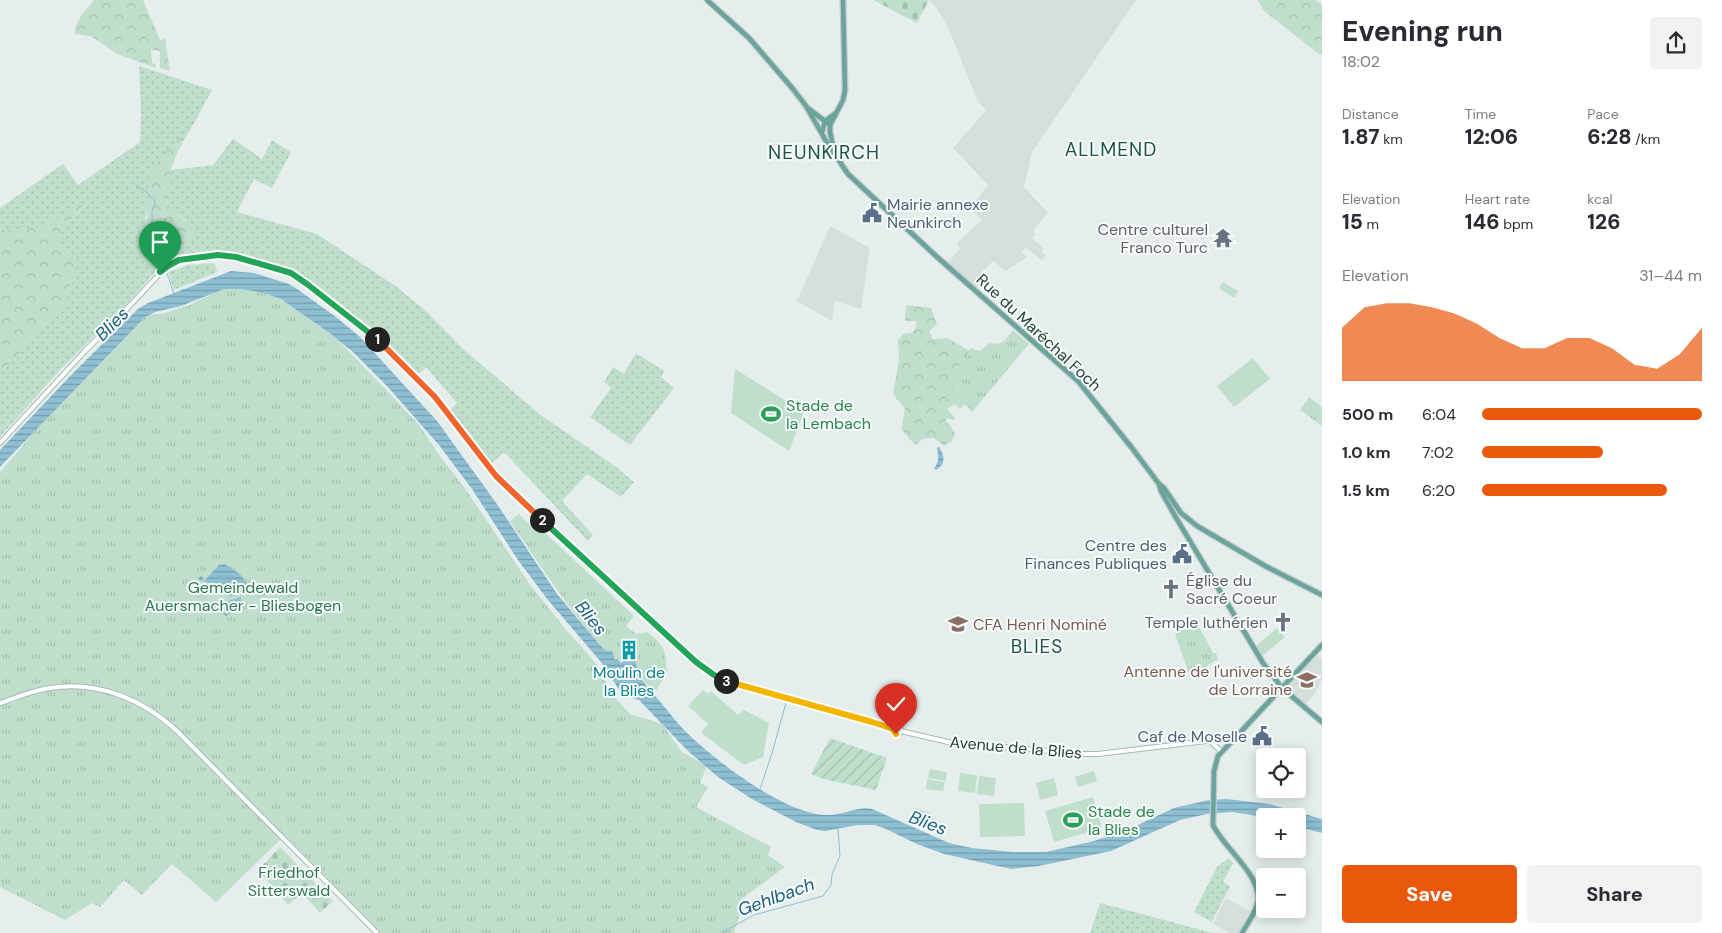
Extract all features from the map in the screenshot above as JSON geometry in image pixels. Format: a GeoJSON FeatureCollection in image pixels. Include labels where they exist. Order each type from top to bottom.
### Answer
{"type":"FeatureCollection","features":[{"type":"Feature","properties":{"kind":"main road"},"geometry":{"type":"LineString","coordinates":[[707,0],[757,46],[822,124],[830,125],[843,100],[845,90],[843,0]]}},
{"type":"Feature","properties":{"kind":"main road"},"geometry":{"type":"LineString","coordinates":[[806,106],[822,124]]}},
{"type":"Feature","properties":{"kind":"main road"},"geometry":{"type":"LineString","coordinates":[[822,124],[837,112]]}},
{"type":"Feature","properties":{"kind":"main road","name":"Rue du Maréchal Foch"},"geometry":{"type":"LineString","coordinates":[[822,124],[822,133],[848,174],[936,256],[1085,389],[1159,484],[1161,491],[1172,505]]}},
{"type":"Feature","properties":{"kind":"main road","name":"Rue du Maréchal Foch"},"geometry":{"type":"LineString","coordinates":[[830,125],[834,152]]}},
{"type":"Feature","properties":{"kind":"main road","name":"Avenue de la Blies"},"geometry":{"type":"LineString","coordinates":[[0,443],[85,351],[168,266],[179,260],[218,255],[244,260],[291,273],[365,328],[415,375],[439,401],[496,476],[696,662],[714,675],[729,682],[893,729],[896,734],[901,731],[948,742],[1098,754],[1210,741],[1222,752]]}},
{"type":"Feature","properties":{"kind":"main road"},"geometry":{"type":"LineString","coordinates":[[1172,505],[1193,523],[1210,534],[1322,595]]}},
{"type":"Feature","properties":{"kind":"main road"},"geometry":{"type":"LineString","coordinates":[[1172,505],[1174,515],[1263,664],[1282,688],[1322,721]]}},
{"type":"Feature","properties":{"kind":"main road"},"geometry":{"type":"LineString","coordinates":[[1174,515],[1179,510]]}},
{"type":"Feature","properties":{"kind":"main road"},"geometry":{"type":"LineString","coordinates":[[1242,933],[1254,912],[1258,896],[1254,880],[1215,829],[1212,816],[1215,764],[1222,752],[1322,645]]}},
{"type":"Feature","properties":{"kind":"main road"},"geometry":{"type":"LineString","coordinates":[[0,703],[46,689],[87,687],[124,696],[151,710],[166,720],[376,933]]}},
{"type":"Feature","properties":{"kind":"shaded area"},"geometry":{"type":"Polygon","coordinates":[[[929,0],[1136,0],[1032,152],[1024,187],[1048,213],[1033,230],[1036,234],[1032,238],[1043,248],[1041,251],[1046,256],[1042,261],[1026,247],[1022,252],[1027,257],[1006,271],[993,261],[982,272],[986,276],[976,289],[947,264],[960,249],[957,243],[982,220],[970,208],[988,185],[953,148],[986,110],[978,102],[948,27],[929,0]]]}},
{"type":"Feature","properties":{"kind":"shaded area"},"geometry":{"type":"Polygon","coordinates":[[[830,226],[870,248],[861,309],[835,301],[832,321],[795,300],[798,299],[830,226]]]}},
{"type":"Feature","properties":{"kind":"shaded area","name":"Antenne de l'université de Lorraine"},"geometry":{"type":"Polygon","coordinates":[[[1316,654],[1322,659],[1322,679],[1315,693],[1305,705],[1285,688],[1316,654]]]}},
{"type":"Feature","properties":{"kind":"shaded area"},"geometry":{"type":"Polygon","coordinates":[[[1226,898],[1250,911],[1239,933],[1230,933],[1213,924],[1226,898]]]}},
{"type":"Feature","properties":{"kind":"green space"},"geometry":{"type":"Polygon","coordinates":[[[94,0],[143,0],[160,40],[165,39],[170,71],[160,68],[160,51],[151,50],[152,63],[155,64],[156,68],[117,54],[91,36],[75,34],[79,20],[94,0]]]}},
{"type":"Feature","properties":{"kind":"green space"},"geometry":{"type":"Polygon","coordinates":[[[873,0],[929,0],[917,23],[873,0]]]}},
{"type":"Feature","properties":{"kind":"green space"},"geometry":{"type":"Polygon","coordinates":[[[1258,0],[1315,0],[1322,5],[1322,55],[1263,10],[1258,0]]]}},
{"type":"Feature","properties":{"kind":"green space"},"geometry":{"type":"Polygon","coordinates":[[[139,66],[212,90],[194,123],[165,151],[148,204],[146,216],[150,241],[157,262],[167,259],[167,243],[187,221],[170,209],[167,209],[166,189],[170,170],[213,165],[233,139],[262,159],[272,140],[291,152],[272,188],[254,179],[237,212],[317,234],[397,287],[427,312],[463,349],[542,416],[615,466],[634,482],[621,497],[587,474],[562,501],[593,535],[588,541],[504,452],[490,465],[450,410],[457,403],[426,367],[418,375],[377,338],[291,275],[241,257],[209,255],[179,258],[174,259],[157,270],[129,302],[62,368],[0,437],[0,372],[15,360],[27,341],[43,325],[70,307],[65,294],[73,281],[59,245],[60,232],[87,203],[38,228],[0,230],[0,208],[63,164],[78,185],[140,142],[139,66]]]}},
{"type":"Feature","properties":{"kind":"green space"},"geometry":{"type":"Polygon","coordinates":[[[194,123],[173,164],[168,185],[167,209],[170,209],[187,222],[198,233],[187,240],[168,243],[167,259],[161,266],[156,260],[150,238],[147,213],[148,190],[159,158],[194,123]]]}},
{"type":"Feature","properties":{"kind":"green space"},"geometry":{"type":"Polygon","coordinates":[[[88,201],[60,232],[59,245],[74,259],[73,281],[65,294],[71,307],[63,310],[43,325],[27,341],[15,360],[0,372],[0,230],[38,228],[88,201]]]}},
{"type":"Feature","properties":{"kind":"green space"},"geometry":{"type":"Polygon","coordinates":[[[215,264],[217,272],[174,290],[168,272],[189,265],[215,264]]]}},
{"type":"Feature","properties":{"kind":"green space","name":"Gemeindewald Auersmacher - Bliesbogen"},"geometry":{"type":"Polygon","coordinates":[[[241,282],[300,309],[313,322],[337,339],[392,396],[419,425],[464,487],[531,586],[597,665],[612,694],[630,714],[662,724],[682,752],[707,766],[700,783],[708,787],[696,807],[771,847],[768,855],[785,867],[739,901],[742,907],[734,933],[379,933],[285,835],[216,902],[172,864],[142,895],[124,880],[100,907],[92,903],[65,920],[0,887],[0,472],[51,410],[66,399],[106,353],[145,314],[162,314],[190,305],[241,282]]]}},
{"type":"Feature","properties":{"kind":"green space"},"geometry":{"type":"Polygon","coordinates":[[[1223,282],[1238,291],[1234,298],[1219,288],[1223,282]]]}},
{"type":"Feature","properties":{"kind":"green space"},"geometry":{"type":"Polygon","coordinates":[[[906,305],[931,308],[937,325],[929,331],[933,339],[948,338],[975,354],[967,402],[960,409],[955,404],[947,409],[955,418],[954,420],[947,418],[945,421],[950,425],[955,434],[952,441],[944,446],[934,438],[923,439],[915,445],[901,429],[905,409],[893,394],[899,361],[898,340],[903,334],[912,333],[916,327],[916,321],[905,321],[906,305]]]}},
{"type":"Feature","properties":{"kind":"green space"},"geometry":{"type":"Polygon","coordinates":[[[1013,330],[1029,344],[972,412],[948,383],[971,348],[980,351],[990,343],[1001,343],[1013,330]]]}},
{"type":"Feature","properties":{"kind":"green space"},"geometry":{"type":"Polygon","coordinates":[[[636,353],[664,371],[661,377],[674,388],[630,445],[590,417],[611,388],[604,382],[613,367],[624,374],[636,353]]]}},
{"type":"Feature","properties":{"kind":"green space"},"geometry":{"type":"Polygon","coordinates":[[[1253,358],[1270,379],[1234,407],[1217,386],[1253,358]]]}},
{"type":"Feature","properties":{"kind":"green space","name":"Stade de la Lembach"},"geometry":{"type":"Polygon","coordinates":[[[735,369],[804,412],[789,451],[731,413],[735,369]]]}},
{"type":"Feature","properties":{"kind":"green space"},"geometry":{"type":"Polygon","coordinates":[[[1309,397],[1322,407],[1322,426],[1300,410],[1309,397]]]}},
{"type":"Feature","properties":{"kind":"green space"},"geometry":{"type":"Polygon","coordinates":[[[519,514],[535,530],[542,530],[634,616],[626,626],[636,634],[647,632],[659,643],[664,651],[666,668],[668,670],[656,691],[645,683],[630,654],[621,663],[616,660],[602,647],[576,615],[510,521],[519,514]]]}},
{"type":"Feature","properties":{"kind":"green space"},"geometry":{"type":"Polygon","coordinates":[[[1197,623],[1218,659],[1190,676],[1175,634],[1197,623]]]}},
{"type":"Feature","properties":{"kind":"green space"},"geometry":{"type":"Polygon","coordinates":[[[1277,628],[1285,637],[1262,656],[1256,646],[1277,628]]]}},
{"type":"Feature","properties":{"kind":"green space"},"geometry":{"type":"Polygon","coordinates":[[[703,690],[708,694],[711,691],[738,715],[744,710],[769,723],[763,757],[744,765],[701,732],[708,724],[688,706],[703,690]]]}},
{"type":"Feature","properties":{"kind":"green space"},"geometry":{"type":"Polygon","coordinates":[[[830,738],[887,758],[876,790],[823,779],[811,774],[830,738]]]}},
{"type":"Feature","properties":{"kind":"green space"},"geometry":{"type":"Polygon","coordinates":[[[930,769],[947,772],[946,781],[928,778],[930,769]]]}},
{"type":"Feature","properties":{"kind":"green space"},"geometry":{"type":"Polygon","coordinates":[[[1094,771],[1097,781],[1078,787],[1075,777],[1094,771]]]}},
{"type":"Feature","properties":{"kind":"green space"},"geometry":{"type":"Polygon","coordinates":[[[960,773],[977,775],[975,793],[958,791],[960,773]]]}},
{"type":"Feature","properties":{"kind":"green space"},"geometry":{"type":"Polygon","coordinates":[[[979,776],[996,778],[994,796],[977,794],[979,776]]]}},
{"type":"Feature","properties":{"kind":"green space"},"geometry":{"type":"Polygon","coordinates":[[[1054,778],[1058,795],[1040,800],[1036,783],[1054,778]]]}},
{"type":"Feature","properties":{"kind":"green space"},"geometry":{"type":"Polygon","coordinates":[[[927,779],[945,782],[943,791],[926,789],[927,779]]]}},
{"type":"Feature","properties":{"kind":"green space","name":"Stade de la Blies"},"geometry":{"type":"Polygon","coordinates":[[[1093,797],[1102,828],[1054,842],[1045,811],[1093,797]]]}},
{"type":"Feature","properties":{"kind":"green space"},"geometry":{"type":"Polygon","coordinates":[[[1024,803],[1025,836],[980,837],[979,804],[1024,803]]]}},
{"type":"Feature","properties":{"kind":"green space"},"geometry":{"type":"Polygon","coordinates":[[[915,808],[931,813],[928,825],[911,820],[915,808]]]}},
{"type":"Feature","properties":{"kind":"green space","name":"Friedhof Sitterswald"},"geometry":{"type":"Polygon","coordinates":[[[280,847],[333,901],[320,913],[302,893],[288,905],[258,870],[280,847]]]}},
{"type":"Feature","properties":{"kind":"green space"},"geometry":{"type":"Polygon","coordinates":[[[1229,858],[1233,863],[1223,882],[1230,886],[1212,922],[1194,912],[1217,867],[1229,858]]]}},
{"type":"Feature","properties":{"kind":"green space"},"geometry":{"type":"Polygon","coordinates":[[[1100,903],[1213,933],[1090,933],[1100,903]]]}},
{"type":"Feature","properties":{"kind":"water"},"geometry":{"type":"Polygon","coordinates":[[[231,271],[254,273],[289,284],[336,317],[360,337],[437,421],[499,507],[557,594],[599,644],[606,651],[612,651],[615,660],[617,659],[621,663],[630,654],[636,659],[638,672],[644,683],[684,730],[742,778],[793,807],[823,815],[838,814],[863,808],[872,809],[949,843],[972,848],[1012,852],[1046,852],[1094,841],[1125,831],[1174,808],[1209,800],[1227,799],[1269,804],[1283,808],[1256,808],[1256,816],[1232,812],[1207,814],[1180,820],[1111,851],[1039,866],[1011,869],[944,854],[875,825],[858,825],[825,831],[796,822],[752,799],[718,777],[687,750],[639,700],[629,697],[625,691],[620,691],[601,662],[548,600],[518,560],[472,489],[439,445],[387,386],[353,352],[332,335],[281,299],[264,293],[242,289],[224,289],[181,306],[155,312],[145,317],[0,467],[0,450],[75,371],[138,309],[148,303],[231,271]]]}},
{"type":"Feature","properties":{"kind":"water"},"geometry":{"type":"Polygon","coordinates":[[[939,447],[944,460],[942,465],[936,470],[934,468],[938,461],[937,448],[939,447]]]}},
{"type":"Feature","properties":{"kind":"water"},"geometry":{"type":"Polygon","coordinates":[[[224,564],[237,572],[245,580],[247,584],[241,592],[230,596],[220,593],[209,583],[198,579],[200,576],[205,580],[219,565],[224,564]]]}},
{"type":"Feature","properties":{"kind":"water"},"geometry":{"type":"Polygon","coordinates":[[[241,597],[241,602],[233,611],[226,616],[222,612],[220,608],[224,603],[241,597]]]}},
{"type":"Feature","properties":{"kind":"water"},"geometry":{"type":"Polygon","coordinates":[[[1306,814],[1322,819],[1322,833],[1306,829],[1306,814]]]}},
{"type":"Feature","properties":{"kind":"waterway"},"geometry":{"type":"LineString","coordinates":[[136,186],[154,198],[152,223],[161,260],[165,266]]}},
{"type":"Feature","properties":{"kind":"waterway"},"geometry":{"type":"LineString","coordinates":[[167,273],[174,294]]}},
{"type":"Feature","properties":{"kind":"waterway"},"geometry":{"type":"LineString","coordinates":[[760,789],[786,703]]}},
{"type":"Feature","properties":{"kind":"waterway","name":"Gehlbach"},"geometry":{"type":"LineString","coordinates":[[721,933],[754,915],[823,896],[831,885],[832,874],[840,856],[838,828]]}},
{"type":"Feature","properties":{"kind":"place","name":"Mairie annexe Neunkirch"},"geometry":{"type":"Point","coordinates":[872,213]}},
{"type":"Feature","properties":{"kind":"place","name":"Centre culturel Franco Turc"},"geometry":{"type":"Point","coordinates":[1223,238]}},
{"type":"Feature","properties":{"kind":"place","name":"Stade de la Lembach"},"geometry":{"type":"Point","coordinates":[771,414]}},
{"type":"Feature","properties":{"kind":"place","name":"Centre des Finances Publiques"},"geometry":{"type":"Point","coordinates":[1182,554]}},
{"type":"Feature","properties":{"kind":"place","name":"Église du Sacré Coeur"},"geometry":{"type":"Point","coordinates":[1171,589]}},
{"type":"Feature","properties":{"kind":"place","name":"Temple luthérien"},"geometry":{"type":"Point","coordinates":[1283,622]}},
{"type":"Feature","properties":{"kind":"place","name":"CFA Henri Nominé"},"geometry":{"type":"Point","coordinates":[958,624]}},
{"type":"Feature","properties":{"kind":"place","name":"Moulin de la Blies"},"geometry":{"type":"Point","coordinates":[629,650]}},
{"type":"Feature","properties":{"kind":"place","name":"Antenne de l'université de Lorraine"},"geometry":{"type":"Point","coordinates":[1307,680]}},
{"type":"Feature","properties":{"kind":"place","name":"Caf de Moselle"},"geometry":{"type":"Point","coordinates":[1262,736]}},
{"type":"Feature","properties":{"kind":"place","name":"Stade de la Blies"},"geometry":{"type":"Point","coordinates":[1073,820]}},
{"type":"Feature","properties":{"kind":"district","name":"ALLMEND"},"geometry":{"type":"Point","coordinates":[1111,149]}},
{"type":"Feature","properties":{"kind":"district","name":"NEUNKIRCH"},"geometry":{"type":"Point","coordinates":[824,152]}},
{"type":"Feature","properties":{"kind":"district","name":"BLIES"},"geometry":{"type":"Point","coordinates":[1037,646]}},
{"type":"Feature","properties":{"kind":"route"},"geometry":{"type":"LineString","coordinates":[[160,272],[179,260],[218,255],[291,273],[365,328],[415,375],[439,401],[496,476],[696,662],[714,675],[729,682],[872,722],[893,729],[896,734]]}},
{"type":"Feature","properties":{"kind":"water label","name":"Blies"},"geometry":{"type":"Point","coordinates":[112,324]}},
{"type":"Feature","properties":{"kind":"water label","name":"Blies"},"geometry":{"type":"Point","coordinates":[591,618]}},
{"type":"Feature","properties":{"kind":"water label","name":"Blies"},"geometry":{"type":"Point","coordinates":[928,823]}}]}
